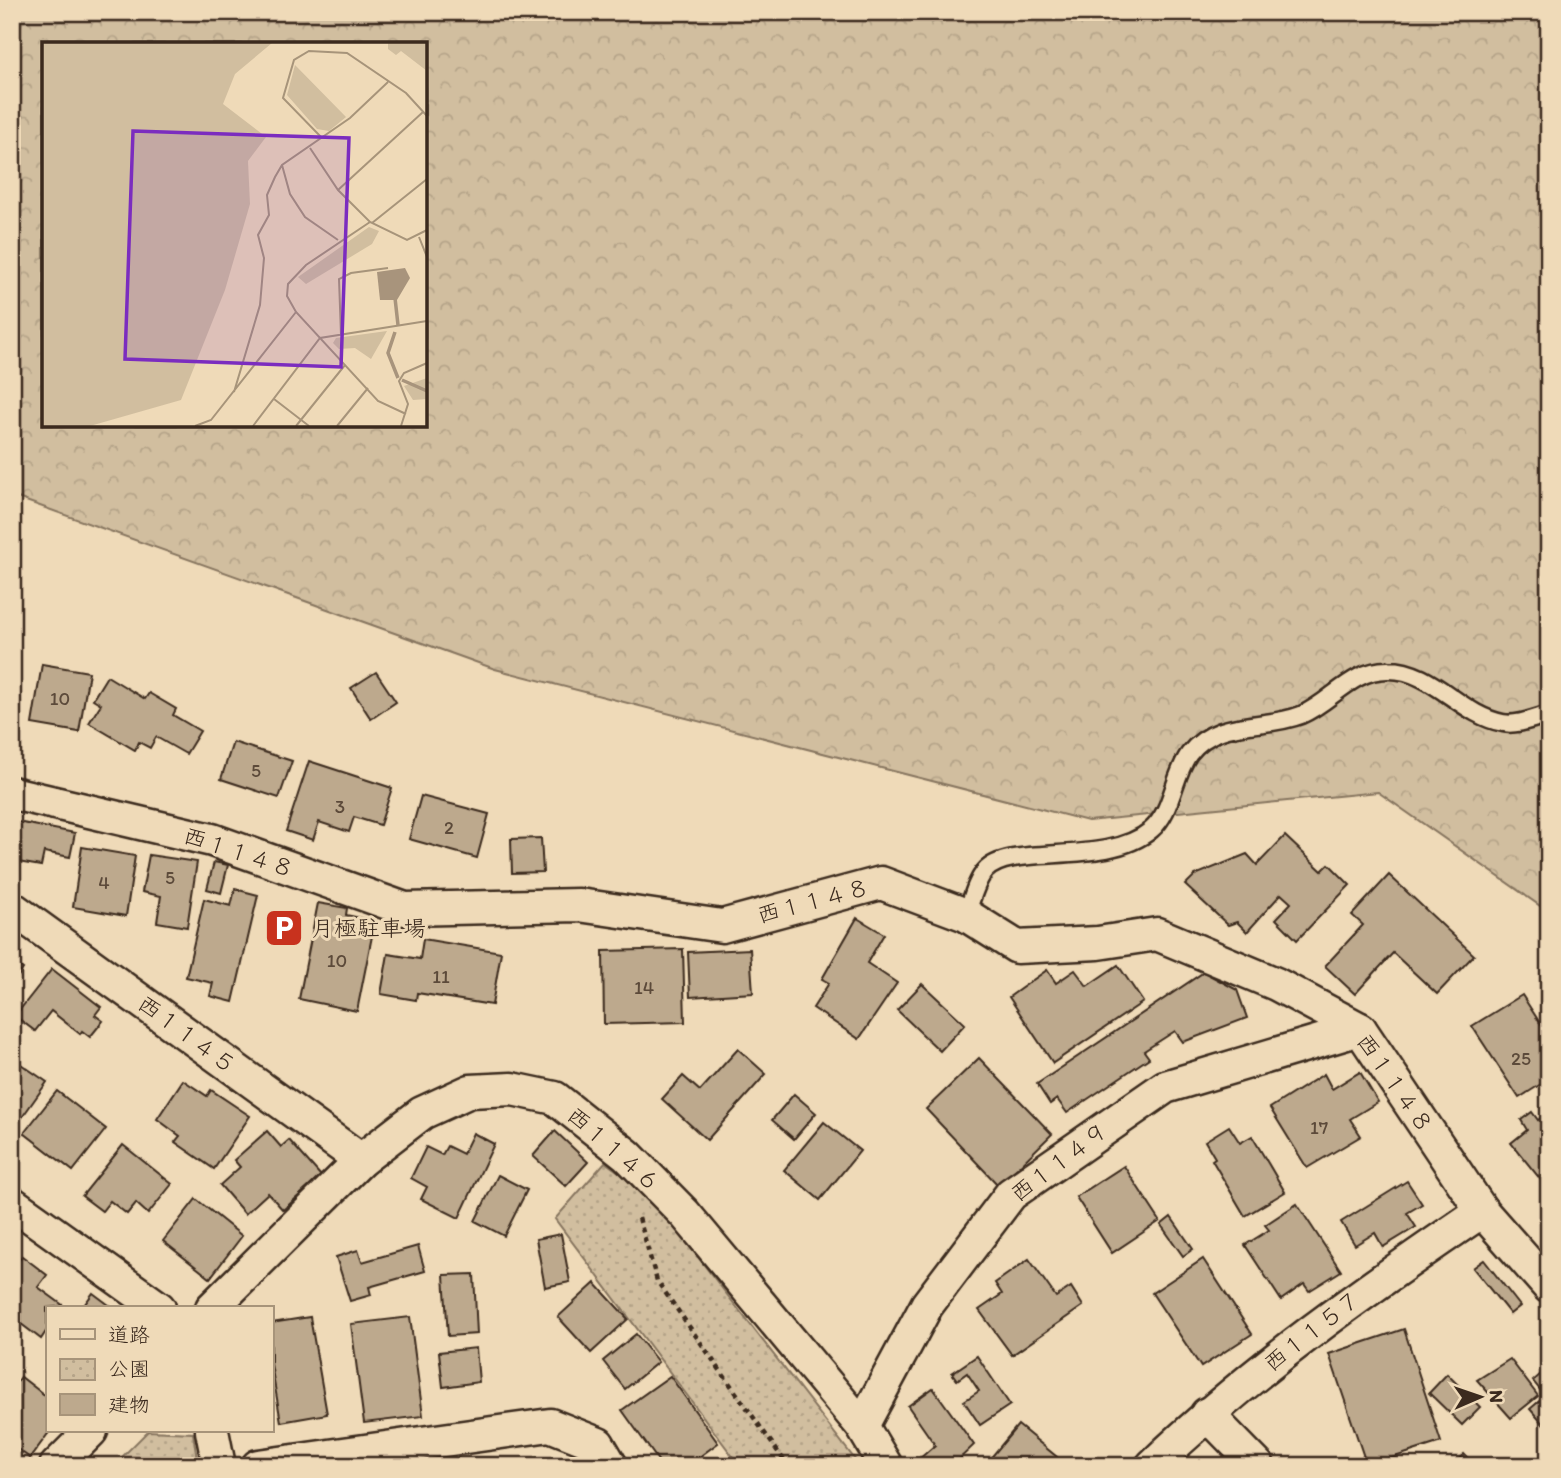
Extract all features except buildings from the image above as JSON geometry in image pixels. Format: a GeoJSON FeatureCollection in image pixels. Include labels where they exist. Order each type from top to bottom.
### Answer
{"type":"FeatureCollection","features":[{"type":"Feature","properties":{"kind":"street","name":"西１１４８"},"geometry":{"type":"LineString","coordinates":[[12,793],[212,840],[405,909],[579,905],[722,926],[881,883],[965,915],[1017,947],[1098,943],[1157,934],[1276,984],[1360,1029],[1482,1211],[1549,1287]]}},
{"type":"Feature","properties":{"kind":"street","name":"西１１４５"},"geometry":{"type":"LineString","coordinates":[[12,908],[361,1160]]}},
{"type":"Feature","properties":{"kind":"street","name":"西１１４９"},"geometry":{"type":"LineString","coordinates":[[862,1426],[927,1305],[1012,1194],[1165,1087],[1360,1029]]}},
{"type":"Feature","properties":{"kind":"street","name":"西１１４６"},"geometry":{"type":"LineString","coordinates":[[214,1306],[361,1160],[422,1113],[470,1091],[512,1089],[555,1098],[626,1155],[685,1214],[862,1426],[886,1466]]}},
{"type":"Feature","properties":{"kind":"street"},"geometry":{"type":"LineString","coordinates":[[12,1203],[156,1306]]}},
{"type":"Feature","properties":{"kind":"street","name":"西１１５７"},"geometry":{"type":"LineString","coordinates":[[1152,1466],[1207,1414],[1366,1289],[1482,1211]]}},
{"type":"Feature","properties":{"kind":"street"},"geometry":{"type":"LineString","coordinates":[[1207,1414],[1258,1466]]}},
{"type":"Feature","properties":{"kind":"street"},"geometry":{"type":"LineString","coordinates":[[258,1466],[550,1425],[598,1444],[611,1466]]}},
{"type":"Feature","properties":{"kind":"street"},"geometry":{"type":"LineString","coordinates":[[56,1466],[90,1432]]}},
{"type":"Feature","properties":{"kind":"street"},"geometry":{"type":"LineString","coordinates":[[212,1432],[219,1466]]}},
{"type":"Feature","properties":{"kind":"lane"},"geometry":{"type":"LineString","coordinates":[[965,915],[985,871],[1009,857],[1090,854],[1127,844],[1153,829],[1173,794],[1188,755],[1209,736],[1240,724],[1302,714],[1365,672],[1391,670],[1423,678],[1478,715],[1504,724],[1528,721],[1549,714]]}},
{"type":"Feature","properties":{"kind":"path"},"geometry":{"type":"LineString","coordinates":[[634,1209],[657,1281],[788,1466]]}},
{"type":"Feature","properties":{"kind":"green space"},"geometry":{"type":"Polygon","coordinates":[[[12,12],[1549,12],[1549,906],[1546,910],[1378,792],[1088,821],[495,669],[12,496],[12,12]]]}},
{"type":"Feature","properties":{"kind":"green space"},"geometry":{"type":"Polygon","coordinates":[[[605,1162],[649,1194],[860,1466],[740,1466],[555,1219],[605,1162]]]}},
{"type":"Feature","properties":{"kind":"green space"},"geometry":{"type":"Polygon","coordinates":[[[147,1432],[193,1433],[198,1466],[122,1466],[121,1458],[147,1432]]]}},
{"type":"Feature","properties":{"kind":"place","name":"月極駐車場"},"geometry":{"type":"Point","coordinates":[284,928]}}]}
